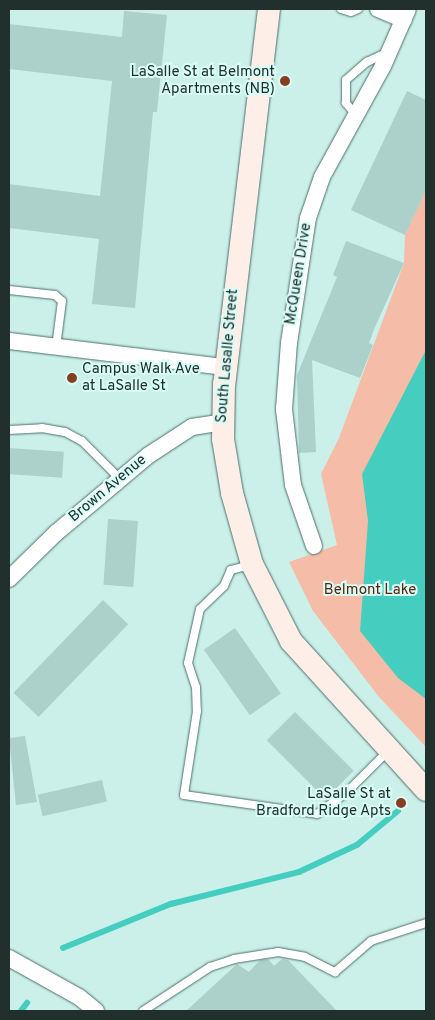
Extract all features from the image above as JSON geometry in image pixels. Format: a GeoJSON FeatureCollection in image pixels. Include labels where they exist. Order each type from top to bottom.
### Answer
{"type":"FeatureCollection","features":[{"type":"Feature","properties":{"kind":"street","name":"South Lasalle Street"},"geometry":{"type":"LineString","coordinates":[[269,9],[225,367],[222,422],[237,520],[252,564],[291,641],[426,790]]}},
{"type":"Feature","properties":{"kind":"street","name":"McQueen Drive"},"geometry":{"type":"LineString","coordinates":[[314,546],[289,463],[285,380],[297,280],[313,199],[389,52],[406,14],[378,9]]}},
{"type":"Feature","properties":{"kind":"street"},"geometry":{"type":"LineString","coordinates":[[9,341],[225,367]]}},
{"type":"Feature","properties":{"kind":"street","name":"Brown Avenue"},"geometry":{"type":"LineString","coordinates":[[9,579],[119,478],[192,427],[222,422]]}},
{"type":"Feature","properties":{"kind":"street"},"geometry":{"type":"LineString","coordinates":[[9,958],[79,997],[96,1011]]}},
{"type":"Feature","properties":{"kind":"lane"},"geometry":{"type":"LineString","coordinates":[[341,9],[351,12],[358,9]]}},
{"type":"Feature","properties":{"kind":"lane"},"geometry":{"type":"LineString","coordinates":[[356,115],[346,103],[346,80],[367,62],[389,52]]}},
{"type":"Feature","properties":{"kind":"lane"},"geometry":{"type":"LineString","coordinates":[[9,290],[55,295],[62,300],[56,347]]}},
{"type":"Feature","properties":{"kind":"lane"},"geometry":{"type":"LineString","coordinates":[[9,430],[42,428],[65,432],[82,441],[119,478]]}},
{"type":"Feature","properties":{"kind":"lane"},"geometry":{"type":"LineString","coordinates":[[252,564],[231,570],[224,586],[200,609],[188,663],[196,687],[198,711],[184,795],[317,814],[346,793],[389,750]]}},
{"type":"Feature","properties":{"kind":"lane"},"geometry":{"type":"LineString","coordinates":[[143,1011],[210,967],[234,959],[278,952],[305,957],[335,972],[371,941],[426,923]]}},
{"type":"Feature","properties":{"kind":"green space","name":"Belmont Lake"},"geometry":{"type":"Polygon","coordinates":[[[426,189],[426,747],[379,697],[313,611],[289,562],[337,545],[321,474],[339,438],[404,263],[405,235],[426,189]]]}},
{"type":"Feature","properties":{"kind":"shaded area"},"geometry":{"type":"Polygon","coordinates":[[[426,350],[426,699],[398,678],[360,631],[368,521],[362,474],[426,350]]]}},
{"type":"Feature","properties":{"kind":"building"},"geometry":{"type":"Polygon","coordinates":[[[124,11],[167,15],[157,112],[153,112],[135,308],[92,304],[99,239],[9,228],[9,184],[100,196],[112,81],[9,69],[9,24],[122,37],[124,11]]]}},
{"type":"Feature","properties":{"kind":"building"},"geometry":{"type":"Polygon","coordinates":[[[407,91],[426,100],[426,190],[405,235],[351,210],[407,91]]]}},
{"type":"Feature","properties":{"kind":"building"},"geometry":{"type":"Polygon","coordinates":[[[346,241],[404,263],[375,327],[369,343],[373,345],[360,378],[312,360],[316,452],[299,453],[297,375],[337,277],[333,275],[346,241]]]}},
{"type":"Feature","properties":{"kind":"building"},"geometry":{"type":"Polygon","coordinates":[[[9,448],[64,452],[62,478],[9,474],[9,448]]]}},
{"type":"Feature","properties":{"kind":"building"},"geometry":{"type":"Polygon","coordinates":[[[108,519],[138,521],[133,587],[103,585],[108,519]]]}},
{"type":"Feature","properties":{"kind":"building"},"geometry":{"type":"Polygon","coordinates":[[[103,600],[128,624],[39,717],[13,693],[103,600]]]}},
{"type":"Feature","properties":{"kind":"building"},"geometry":{"type":"Polygon","coordinates":[[[235,628],[281,694],[250,715],[204,650],[235,628]]]}},
{"type":"Feature","properties":{"kind":"building"},"geometry":{"type":"Polygon","coordinates":[[[295,712],[354,771],[325,799],[267,740],[295,712]]]}},
{"type":"Feature","properties":{"kind":"building"},"geometry":{"type":"Polygon","coordinates":[[[25,736],[37,802],[16,805],[9,738],[25,736]]]}},
{"type":"Feature","properties":{"kind":"building"},"geometry":{"type":"Polygon","coordinates":[[[102,780],[107,801],[43,816],[38,795],[102,780]]]}},
{"type":"Feature","properties":{"kind":"building"},"geometry":{"type":"Polygon","coordinates":[[[268,959],[274,966],[282,959],[288,960],[337,1011],[186,1011],[237,964],[249,972],[260,960],[268,959]]]}},
{"type":"Feature","properties":{"kind":"waterway"},"geometry":{"type":"LineString","coordinates":[[63,948],[171,904],[299,872],[357,845],[398,811]]}},
{"type":"Feature","properties":{"kind":"waterway"},"geometry":{"type":"LineString","coordinates":[[21,1011],[27,1003]]}},
{"type":"Feature","properties":{"kind":"place","name":"LaSalle St at Belmont Apartments (NB)"},"geometry":{"type":"Point","coordinates":[285,81]}},
{"type":"Feature","properties":{"kind":"place","name":"Campus Walk Ave at LaSalle St"},"geometry":{"type":"Point","coordinates":[72,378]}},
{"type":"Feature","properties":{"kind":"place","name":"LaSalle St at Bradford Ridge Apts"},"geometry":{"type":"Point","coordinates":[401,803]}}]}
